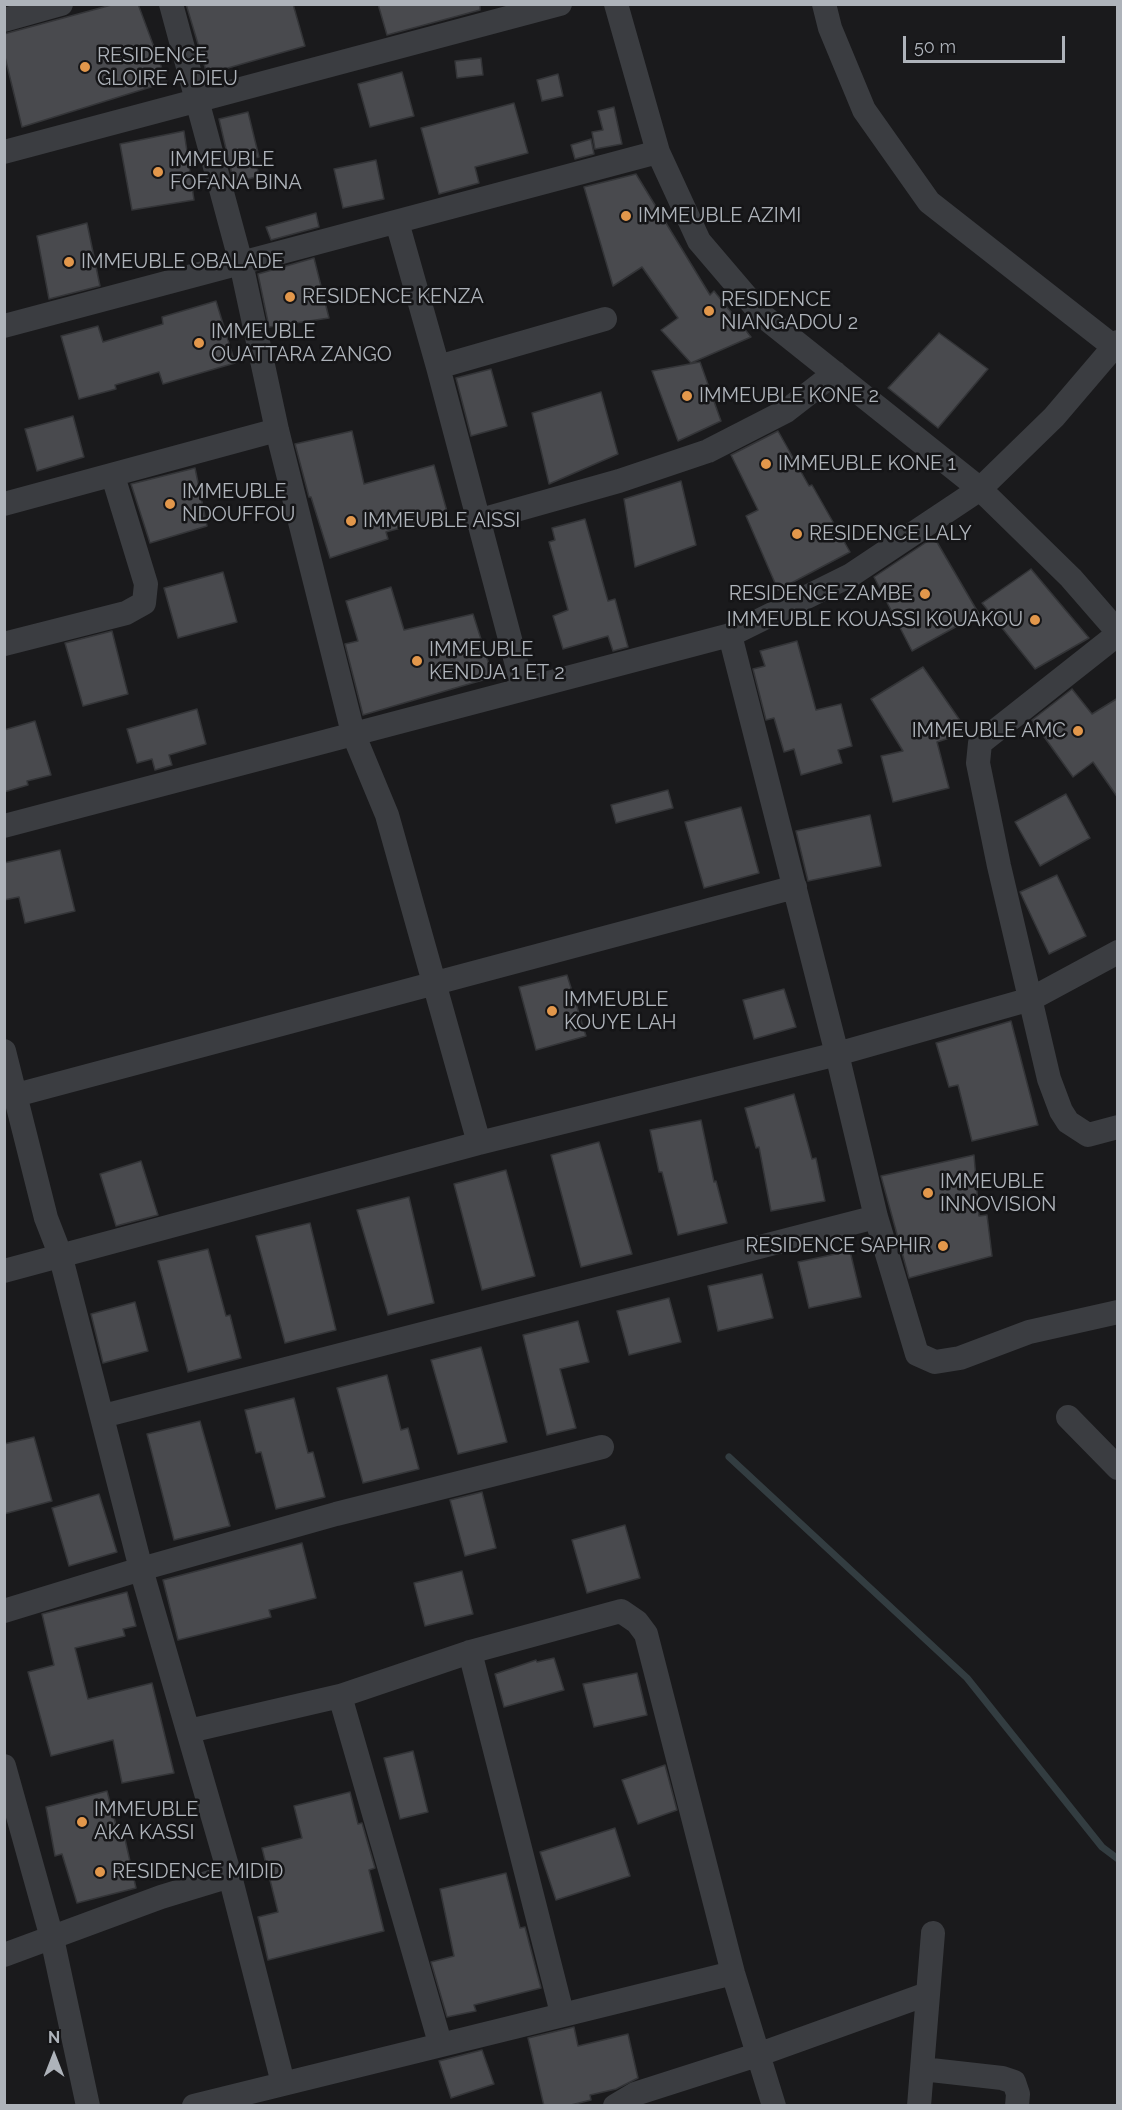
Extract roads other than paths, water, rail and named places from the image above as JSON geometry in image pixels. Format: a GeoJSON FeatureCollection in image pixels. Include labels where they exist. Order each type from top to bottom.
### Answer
{"type":"FeatureCollection","features":[{"type":"Feature","properties":{"kind":"street"},"geometry":{"type":"LineString","coordinates":[[4,20],[61,4]]}},
{"type":"Feature","properties":{"kind":"street"},"geometry":{"type":"LineString","coordinates":[[171,4],[241,263],[277,430],[353,733],[387,815],[478,1143]]}},
{"type":"Feature","properties":{"kind":"street"},"geometry":{"type":"LineString","coordinates":[[4,152],[560,4]]}},
{"type":"Feature","properties":{"kind":"street"},"geometry":{"type":"LineString","coordinates":[[616,4],[658,152],[699,241],[763,316],[980,489],[1071,578],[1118,633],[981,743],[978,763],[984,801],[1049,1078],[1068,1122],[1088,1135],[1118,1126]]}},
{"type":"Feature","properties":{"kind":"street"},"geometry":{"type":"LineString","coordinates":[[4,826],[730,635],[851,575],[980,489],[1054,417],[1117,346],[929,202],[864,110],[831,28],[824,4]]}},
{"type":"Feature","properties":{"kind":"street"},"geometry":{"type":"LineString","coordinates":[[4,326],[658,152]]}},
{"type":"Feature","properties":{"kind":"street"},"geometry":{"type":"LineString","coordinates":[[397,222],[523,688]]}},
{"type":"Feature","properties":{"kind":"street"},"geometry":{"type":"LineString","coordinates":[[438,367],[605,319]]}},
{"type":"Feature","properties":{"kind":"street"},"geometry":{"type":"LineString","coordinates":[[477,521],[619,481],[708,451],[786,411],[835,374]]}},
{"type":"Feature","properties":{"kind":"street"},"geometry":{"type":"LineString","coordinates":[[4,504],[277,430]]}},
{"type":"Feature","properties":{"kind":"street"},"geometry":{"type":"LineString","coordinates":[[4,644],[126,613],[144,603],[147,584],[113,476]]}},
{"type":"Feature","properties":{"kind":"street"},"geometry":{"type":"LineString","coordinates":[[730,635],[837,1054],[876,1217],[917,1354],[935,1362],[960,1358],[1029,1332],[1118,1312]]}},
{"type":"Feature","properties":{"kind":"street"},"geometry":{"type":"LineString","coordinates":[[16,1095],[795,887]]}},
{"type":"Feature","properties":{"kind":"street"},"geometry":{"type":"LineString","coordinates":[[4,1271],[60,1254],[478,1143],[837,1054],[1031,999],[1118,952]]}},
{"type":"Feature","properties":{"kind":"street"},"geometry":{"type":"LineString","coordinates":[[4,1051],[46,1218],[60,1254],[141,1569],[230,1876],[283,2083]]}},
{"type":"Feature","properties":{"kind":"street"},"geometry":{"type":"LineString","coordinates":[[103,1416],[876,1217]]}},
{"type":"Feature","properties":{"kind":"street"},"geometry":{"type":"LineString","coordinates":[[1068,1417],[1118,1468]]}},
{"type":"Feature","properties":{"kind":"street"},"geometry":{"type":"LineString","coordinates":[[4,1611],[141,1569],[336,1514],[602,1447]]}},
{"type":"Feature","properties":{"kind":"street"},"geometry":{"type":"LineString","coordinates":[[189,1731],[340,1696],[470,1652],[621,1611],[636,1622],[646,1634],[733,1972],[760,2054],[774,2106]]}},
{"type":"Feature","properties":{"kind":"street"},"geometry":{"type":"LineString","coordinates":[[470,1652],[562,2013]]}},
{"type":"Feature","properties":{"kind":"street"},"geometry":{"type":"LineString","coordinates":[[340,1696],[440,2043]]}},
{"type":"Feature","properties":{"kind":"street"},"geometry":{"type":"LineString","coordinates":[[5,1769],[52,1938],[88,2106]]}},
{"type":"Feature","properties":{"kind":"street"},"geometry":{"type":"LineString","coordinates":[[4,1955],[161,1897],[230,1876]]}},
{"type":"Feature","properties":{"kind":"street"},"geometry":{"type":"LineString","coordinates":[[919,2106],[933,1933]]}},
{"type":"Feature","properties":{"kind":"street"},"geometry":{"type":"LineString","coordinates":[[195,2106],[440,2043],[733,1972]]}},
{"type":"Feature","properties":{"kind":"street"},"geometry":{"type":"LineString","coordinates":[[615,2106],[635,2094],[760,2054],[927,1994]]}},
{"type":"Feature","properties":{"kind":"street"},"geometry":{"type":"LineString","coordinates":[[922,2069],[1002,2078],[1014,2082],[1018,2094],[1017,2106]]}},
{"type":"Feature","properties":{"kind":"waterway"},"geometry":{"type":"LineString","coordinates":[[729,1457],[967,1678],[1102,1847],[1118,1859]]}},
{"type":"Feature","properties":{"kind":"place","name":"RESIDENCE GLOIRE A DIEU"},"geometry":{"type":"Point","coordinates":[85,67]}},
{"type":"Feature","properties":{"kind":"place","name":"IMMEUBLE FOFANA BINA"},"geometry":{"type":"Point","coordinates":[158,172]}},
{"type":"Feature","properties":{"kind":"place","name":"IMMEUBLE AZIMI"},"geometry":{"type":"Point","coordinates":[626,216]}},
{"type":"Feature","properties":{"kind":"place","name":"IMMEUBLE OBALADE"},"geometry":{"type":"Point","coordinates":[69,262]}},
{"type":"Feature","properties":{"kind":"place","name":"RESIDENCE KENZA"},"geometry":{"type":"Point","coordinates":[290,297]}},
{"type":"Feature","properties":{"kind":"place","name":"RESIDENCE NIANGADOU 2"},"geometry":{"type":"Point","coordinates":[709,311]}},
{"type":"Feature","properties":{"kind":"place","name":"IMMEUBLE OUATTARA ZANGO"},"geometry":{"type":"Point","coordinates":[199,343]}},
{"type":"Feature","properties":{"kind":"place","name":"IMMEUBLE KONE 2"},"geometry":{"type":"Point","coordinates":[687,396]}},
{"type":"Feature","properties":{"kind":"place","name":"IMMEUBLE KONE 1"},"geometry":{"type":"Point","coordinates":[766,464]}},
{"type":"Feature","properties":{"kind":"place","name":"IMMEUBLE NDOUFFOU"},"geometry":{"type":"Point","coordinates":[170,504]}},
{"type":"Feature","properties":{"kind":"place","name":"IMMEUBLE AISSI"},"geometry":{"type":"Point","coordinates":[351,521]}},
{"type":"Feature","properties":{"kind":"place","name":"RESIDENCE LALY"},"geometry":{"type":"Point","coordinates":[797,534]}},
{"type":"Feature","properties":{"kind":"place","name":"RESIDENCE ZAMBE"},"geometry":{"type":"Point","coordinates":[925,594]}},
{"type":"Feature","properties":{"kind":"place","name":"IMMEUBLE KOUASSI KOUAKOU"},"geometry":{"type":"Point","coordinates":[1035,620]}},
{"type":"Feature","properties":{"kind":"place","name":"IMMEUBLE KENDJA 1 ET 2"},"geometry":{"type":"Point","coordinates":[417,661]}},
{"type":"Feature","properties":{"kind":"place","name":"IMMEUBLE AMC"},"geometry":{"type":"Point","coordinates":[1078,731]}},
{"type":"Feature","properties":{"kind":"place","name":"IMMEUBLE KOUYE LAH"},"geometry":{"type":"Point","coordinates":[552,1011]}},
{"type":"Feature","properties":{"kind":"place","name":"IMMEUBLE INNOVISION"},"geometry":{"type":"Point","coordinates":[928,1193]}},
{"type":"Feature","properties":{"kind":"place","name":"RESIDENCE SAPHIR"},"geometry":{"type":"Point","coordinates":[943,1246]}},
{"type":"Feature","properties":{"kind":"place","name":"IMMEUBLE AKA KASSI"},"geometry":{"type":"Point","coordinates":[82,1822]}},
{"type":"Feature","properties":{"kind":"place","name":"RESIDENCE MIDID"},"geometry":{"type":"Point","coordinates":[100,1872]}}]}
